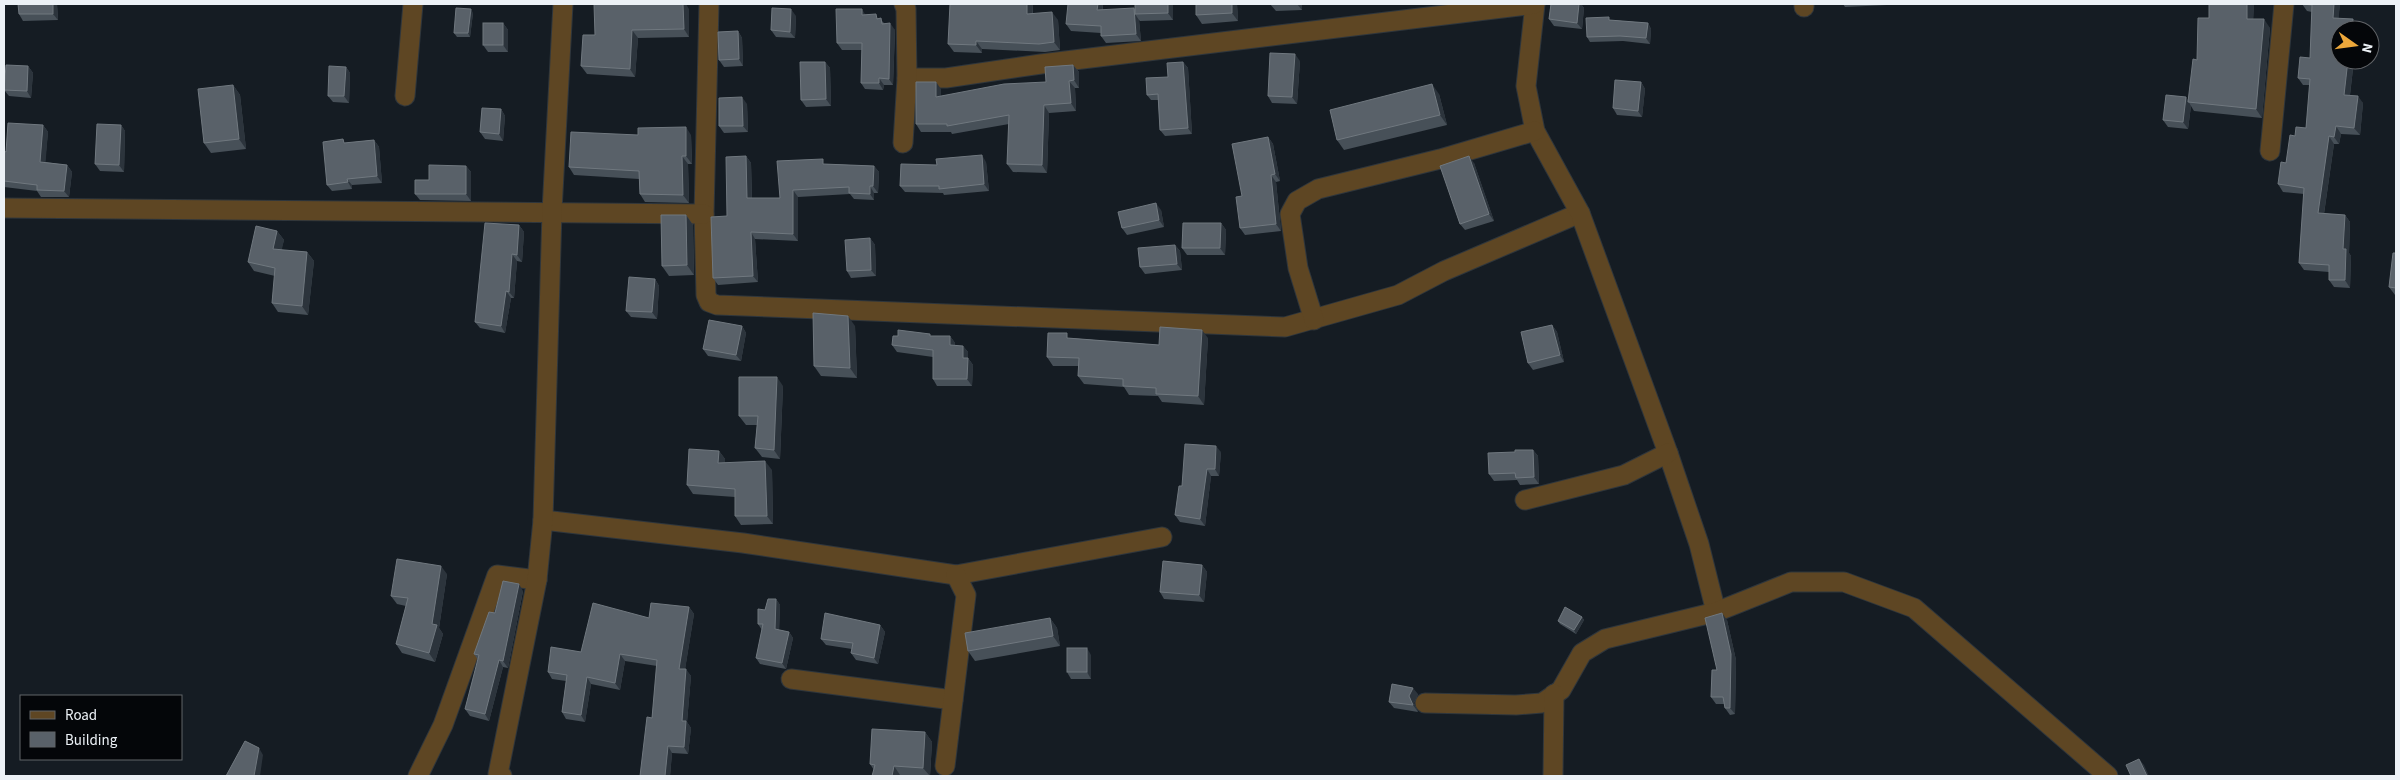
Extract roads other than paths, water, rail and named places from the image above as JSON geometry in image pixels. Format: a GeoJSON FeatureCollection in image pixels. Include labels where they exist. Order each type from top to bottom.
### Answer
{"type":"FeatureCollection","features":[{"type":"Feature","properties":{"kind":"street"},"geometry":{"type":"LineString","coordinates":[[405,96],[413,4]]}},
{"type":"Feature","properties":{"kind":"street"},"geometry":{"type":"LineString","coordinates":[[502,776],[498,774],[537,580],[542,520],[552,211],[563,4]]}},
{"type":"Feature","properties":{"kind":"street"},"geometry":{"type":"LineString","coordinates":[[709,4],[704,214],[706,295],[709,302],[717,305],[1285,327],[1398,295],[1444,271],[1580,213]]}},
{"type":"Feature","properties":{"kind":"street"},"geometry":{"type":"LineString","coordinates":[[903,143],[907,78],[906,9],[904,4]]}},
{"type":"Feature","properties":{"kind":"street"},"geometry":{"type":"LineString","coordinates":[[907,78],[946,78],[1042,64],[1535,4],[1526,86],[1535,131],[1580,213],[1700,544],[1716,612]]}},
{"type":"Feature","properties":{"kind":"street"},"geometry":{"type":"LineString","coordinates":[[2270,151],[2284,4]]}},
{"type":"Feature","properties":{"kind":"street"},"geometry":{"type":"LineString","coordinates":[[1314,320],[1298,268],[1290,214],[1297,201],[1318,190],[1440,159],[1535,131]]}},
{"type":"Feature","properties":{"kind":"street"},"geometry":{"type":"LineString","coordinates":[[4,208],[552,211],[704,214]]}},
{"type":"Feature","properties":{"kind":"street"},"geometry":{"type":"LineString","coordinates":[[1525,500],[1624,475],[1668,453]]}},
{"type":"Feature","properties":{"kind":"street"},"geometry":{"type":"LineString","coordinates":[[542,520],[743,543],[956,575],[1162,537]]}},
{"type":"Feature","properties":{"kind":"street"},"geometry":{"type":"LineString","coordinates":[[945,766],[966,595],[956,575]]}},
{"type":"Feature","properties":{"kind":"street"},"geometry":{"type":"LineString","coordinates":[[418,776],[443,725],[496,576],[537,580]]}},
{"type":"Feature","properties":{"kind":"street"},"geometry":{"type":"LineString","coordinates":[[1425,703],[1516,706],[1542,703],[1562,690],[1582,653],[1605,639],[1716,612],[1791,582],[1844,582],[1914,608],[2108,776]]}},
{"type":"Feature","properties":{"kind":"street"},"geometry":{"type":"LineString","coordinates":[[791,679],[953,700]]}},
{"type":"Feature","properties":{"kind":"street"},"geometry":{"type":"LineString","coordinates":[[1553,776],[1554,694]]}}]}
